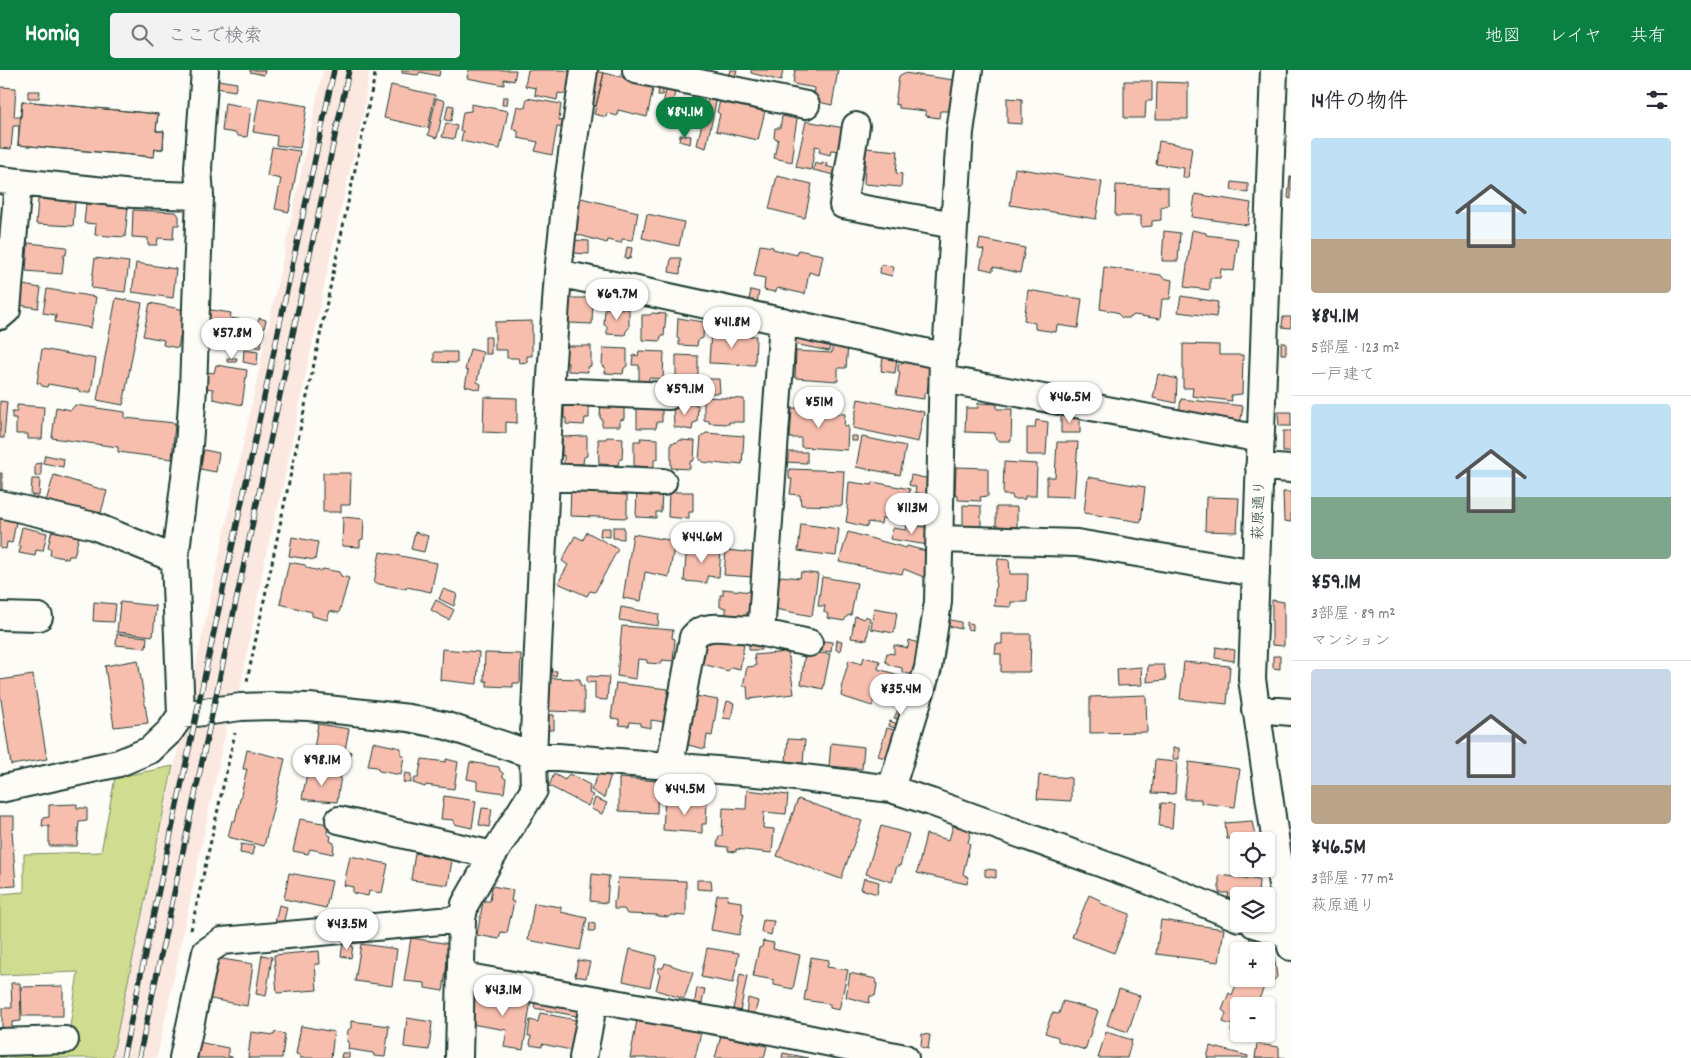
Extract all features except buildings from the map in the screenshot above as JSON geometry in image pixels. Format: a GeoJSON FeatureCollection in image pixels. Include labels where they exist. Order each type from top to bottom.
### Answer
{"type":"FeatureCollection","features":[{"type":"Feature","properties":{"kind":"street"},"geometry":{"type":"LineString","coordinates":[[0,789],[119,762],[150,750],[170,731],[181,715],[175,559],[193,389],[200,196],[198,168],[205,70]]}},
{"type":"Feature","properties":{"kind":"street"},"geometry":{"type":"LineString","coordinates":[[459,1058],[462,919],[465,904],[534,790],[533,755],[550,391],[558,273],[566,189],[584,70]]}},
{"type":"Feature","properties":{"kind":"street"},"geometry":{"type":"LineString","coordinates":[[636,70],[806,104]]}},
{"type":"Feature","properties":{"kind":"street"},"geometry":{"type":"LineString","coordinates":[[892,790],[928,668],[938,602],[943,367],[947,340],[960,132],[969,70]]}},
{"type":"Feature","properties":{"kind":"street","name":"萩原通り"},"geometry":{"type":"LineString","coordinates":[[1274,70],[1282,112],[1260,438],[1252,679],[1290,938]]}},
{"type":"Feature","properties":{"kind":"street"},"geometry":{"type":"LineString","coordinates":[[856,126],[843,205],[954,225]]}},
{"type":"Feature","properties":{"kind":"street"},"geometry":{"type":"LineString","coordinates":[[0,316],[7,310],[9,182],[133,194],[200,196]]}},
{"type":"Feature","properties":{"kind":"street"},"geometry":{"type":"LineString","coordinates":[[558,273],[782,321],[943,367],[1260,438]]}},
{"type":"Feature","properties":{"kind":"street"},"geometry":{"type":"LineString","coordinates":[[749,630],[758,628],[762,620],[782,321]]}},
{"type":"Feature","properties":{"kind":"street"},"geometry":{"type":"LineString","coordinates":[[550,391],[669,396]]}},
{"type":"Feature","properties":{"kind":"street"},"geometry":{"type":"LineString","coordinates":[[1259,467],[1291,469]]}},
{"type":"Feature","properties":{"kind":"street"},"geometry":{"type":"LineString","coordinates":[[546,477],[663,482]]}},
{"type":"Feature","properties":{"kind":"street"},"geometry":{"type":"LineString","coordinates":[[0,504],[94,526],[175,559]]}},
{"type":"Feature","properties":{"kind":"street"},"geometry":{"type":"LineString","coordinates":[[940,539],[1077,543],[1256,573]]}},
{"type":"Feature","properties":{"kind":"street"},"geometry":{"type":"LineString","coordinates":[[0,616],[39,617]]}},
{"type":"Feature","properties":{"kind":"street"},"geometry":{"type":"LineString","coordinates":[[670,765],[692,637],[699,630],[706,628],[749,630],[809,643]]}},
{"type":"Feature","properties":{"kind":"street"},"geometry":{"type":"LineString","coordinates":[[181,715],[241,707],[309,707],[409,718],[447,726],[533,755],[780,775],[892,790],[931,802],[1147,880],[1230,914]]}},
{"type":"Feature","properties":{"kind":"street"},"geometry":{"type":"LineString","coordinates":[[1255,709],[1291,712]]}},
{"type":"Feature","properties":{"kind":"street"},"geometry":{"type":"LineString","coordinates":[[339,820],[493,855]]}},
{"type":"Feature","properties":{"kind":"street"},"geometry":{"type":"LineString","coordinates":[[182,1058],[206,952],[222,941],[462,919]]}},
{"type":"Feature","properties":{"kind":"street"},"geometry":{"type":"LineString","coordinates":[[1275,932],[1290,938]]}},
{"type":"Feature","properties":{"kind":"street"},"geometry":{"type":"LineString","coordinates":[[462,976],[767,1030],[905,1058]]}},
{"type":"Feature","properties":{"kind":"street"},"geometry":{"type":"LineString","coordinates":[[583,1058],[594,1000]]}},
{"type":"Feature","properties":{"kind":"street"},"geometry":{"type":"LineString","coordinates":[[0,1042],[65,1040]]}},
{"type":"Feature","properties":{"kind":"path"},"geometry":{"type":"LineString","coordinates":[[191,931],[241,707],[376,70]]}},
{"type":"Feature","properties":{"kind":"shaded area"},"geometry":{"type":"Polygon","coordinates":[[[323,70],[369,70],[363,115],[335,234],[282,490],[266,554],[239,695],[233,696],[157,1058],[112,1058],[323,70]]]}},
{"type":"Feature","properties":{"kind":"green space"},"geometry":{"type":"Polygon","coordinates":[[[173,766],[112,1058],[0,1058],[0,1056],[66,1054],[78,972],[0,975],[0,894],[24,892],[24,854],[101,852],[115,778],[173,766]]]}},
{"type":"Feature","properties":{"kind":"railway"},"geometry":{"type":"LineString","coordinates":[[123,1058],[334,70]]}},
{"type":"Feature","properties":{"kind":"railway"},"geometry":{"type":"LineString","coordinates":[[139,1058],[349,70]]}}]}
